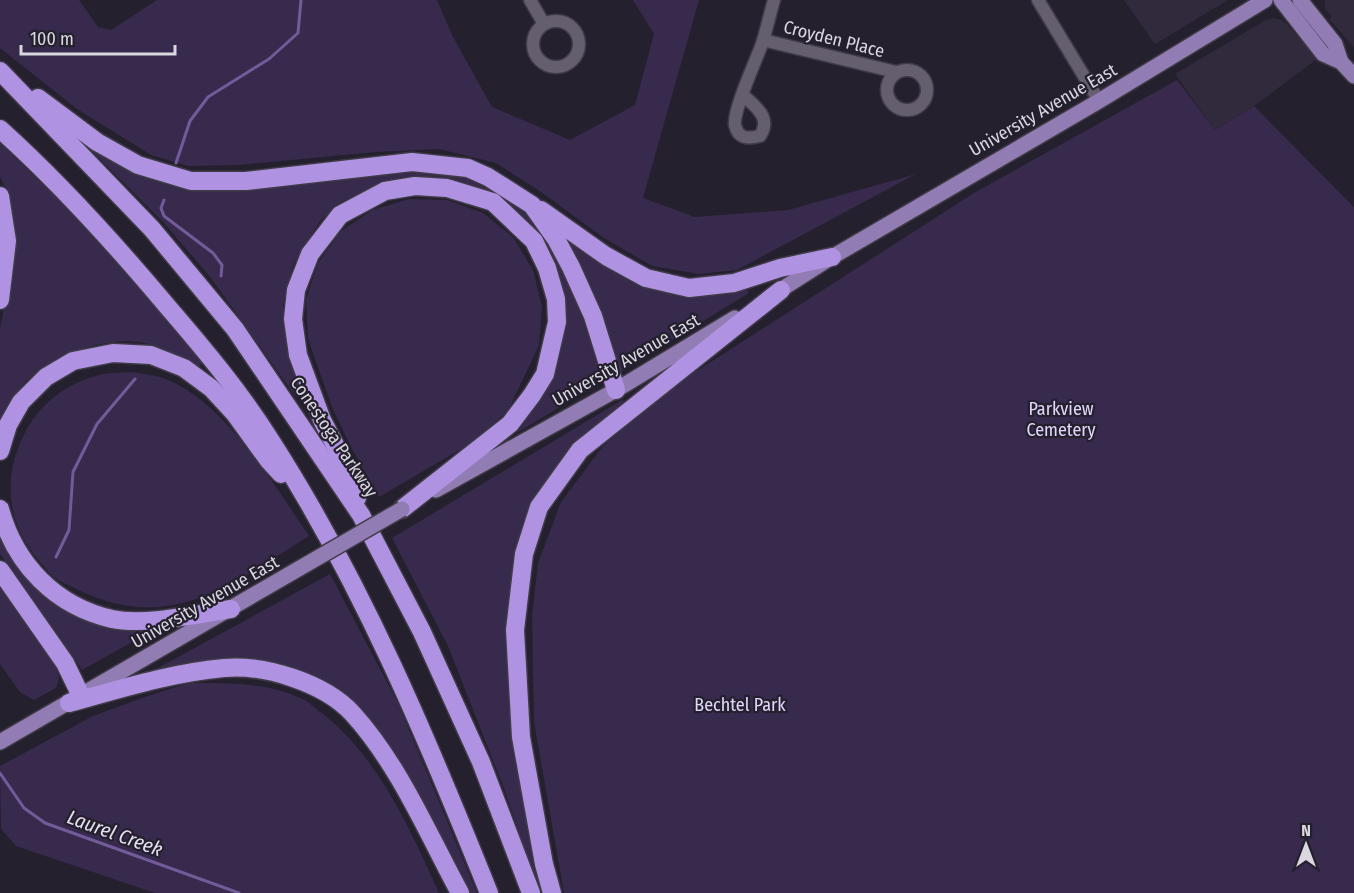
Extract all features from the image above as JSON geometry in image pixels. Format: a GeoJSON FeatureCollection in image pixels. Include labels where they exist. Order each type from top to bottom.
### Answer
{"type":"FeatureCollection","features":[{"type":"Feature","properties":{"kind":"highway"},"geometry":{"type":"LineString","coordinates":[[0,70],[97,142],[138,165],[190,181],[246,181],[412,162],[468,168],[488,177],[532,204],[606,256],[646,278],[689,288],[734,283],[780,268],[832,257]]}},
{"type":"Feature","properties":{"kind":"highway","name":"Conestoga Parkway"},"geometry":{"type":"LineString","coordinates":[[0,70],[152,229],[235,328],[361,515],[422,632],[481,762],[531,893]]}},
{"type":"Feature","properties":{"kind":"highway"},"geometry":{"type":"LineString","coordinates":[[0,129],[33,159],[137,270],[212,359],[271,440],[374,624],[436,761],[489,893]]}},
{"type":"Feature","properties":{"kind":"highway"},"geometry":{"type":"LineString","coordinates":[[361,515],[351,477],[322,420],[298,355],[293,320],[296,290],[310,254],[340,215],[385,191],[415,186],[447,188],[493,202],[534,241],[547,268],[556,299],[557,322],[545,374],[510,424],[402,509]]}},
{"type":"Feature","properties":{"kind":"highway"},"geometry":{"type":"LineString","coordinates":[[0,196],[7,241],[0,300]]}},
{"type":"Feature","properties":{"kind":"highway"},"geometry":{"type":"LineString","coordinates":[[532,204],[556,239],[571,267],[592,316],[616,390]]}},
{"type":"Feature","properties":{"kind":"highway"},"geometry":{"type":"LineString","coordinates":[[552,893],[544,864],[522,737],[515,630],[524,554],[539,507],[580,450],[782,290]]}},
{"type":"Feature","properties":{"kind":"highway"},"geometry":{"type":"LineString","coordinates":[[0,451],[8,425],[21,402],[46,377],[73,361],[113,353],[151,355],[184,368],[211,388],[236,414],[269,461],[307,502]]}},
{"type":"Feature","properties":{"kind":"highway"},"geometry":{"type":"LineString","coordinates":[[0,509],[6,531],[29,570],[66,602],[113,619],[156,620],[231,609]]}},
{"type":"Feature","properties":{"kind":"highway"},"geometry":{"type":"LineString","coordinates":[[0,570],[65,663],[75,700],[169,675],[227,668],[274,671],[316,686],[352,712],[388,760],[460,893]]}},
{"type":"Feature","properties":{"kind":"main road","name":"University Avenue East"},"geometry":{"type":"LineString","coordinates":[[0,742],[402,509],[616,390],[782,290],[832,257],[1099,101],[1265,0]]}},
{"type":"Feature","properties":{"kind":"main road"},"geometry":{"type":"LineString","coordinates":[[1281,0],[1323,54],[1341,62],[1354,75]]}},
{"type":"Feature","properties":{"kind":"main road"},"geometry":{"type":"LineString","coordinates":[[1300,0],[1335,44],[1341,62]]}},
{"type":"Feature","properties":{"kind":"street"},"geometry":{"type":"LineString","coordinates":[[530,0],[544,24]]}},
{"type":"Feature","properties":{"kind":"street"},"geometry":{"type":"LineString","coordinates":[[743,95],[763,40],[774,0]]}},
{"type":"Feature","properties":{"kind":"street"},"geometry":{"type":"LineString","coordinates":[[1038,0],[1099,101]]}},
{"type":"Feature","properties":{"kind":"street","name":"Croyden Place"},"geometry":{"type":"LineString","coordinates":[[763,40],[896,72]]}},
{"type":"Feature","properties":{"kind":"shaded area"},"geometry":{"type":"Polygon","coordinates":[[[1124,0],[1228,0],[1155,44],[1124,0]]]}},
{"type":"Feature","properties":{"kind":"shaded area"},"geometry":{"type":"Polygon","coordinates":[[[1325,0],[1354,0],[1354,47],[1329,19],[1332,17],[1325,9],[1325,0]]]}},
{"type":"Feature","properties":{"kind":"shaded area"},"geometry":{"type":"Polygon","coordinates":[[[1273,18],[1287,24],[1317,59],[1254,106],[1215,130],[1175,74],[1273,18]]]}},
{"type":"Feature","properties":{"kind":"green space"},"geometry":{"type":"Polygon","coordinates":[[[0,0],[79,0],[98,27],[111,30],[157,0],[437,0],[452,35],[492,107],[570,140],[635,105],[654,34],[633,0],[699,0],[643,198],[695,217],[788,210],[916,174],[737,270],[699,274],[652,266],[604,238],[541,192],[496,163],[439,149],[376,152],[238,165],[188,166],[151,155],[77,109],[0,48],[0,0]]]}},
{"type":"Feature","properties":{"kind":"green space","name":"Parkview Cemetery"},"geometry":{"type":"Polygon","coordinates":[[[1177,80],[1215,130],[1254,106],[1354,207],[1354,893],[564,893],[534,722],[532,616],[538,563],[561,502],[603,446],[678,383],[974,193],[1177,80]]]}},
{"type":"Feature","properties":{"kind":"green space"},"geometry":{"type":"Polygon","coordinates":[[[0,143],[60,201],[133,280],[202,363],[199,367],[169,351],[149,344],[133,341],[96,345],[59,359],[28,379],[14,396],[0,425],[0,329],[10,275],[13,232],[6,189],[0,177],[0,143]]]}},
{"type":"Feature","properties":{"kind":"green space"},"geometry":{"type":"Polygon","coordinates":[[[97,148],[170,184],[404,168],[443,169],[497,183],[524,205],[551,239],[572,283],[603,381],[518,432],[533,406],[563,313],[512,209],[485,189],[451,179],[413,177],[375,186],[341,202],[320,221],[293,265],[283,305],[287,352],[302,394],[296,397],[211,278],[164,223],[94,153],[97,148]]]}},
{"type":"Feature","properties":{"kind":"green space"},"geometry":{"type":"Polygon","coordinates":[[[409,199],[447,200],[483,213],[513,237],[533,270],[542,307],[539,345],[508,411],[468,445],[379,497],[332,407],[308,339],[306,300],[318,263],[340,232],[372,210],[409,199]]]}},
{"type":"Feature","properties":{"kind":"green space"},"geometry":{"type":"Polygon","coordinates":[[[567,239],[649,287],[744,287],[749,293],[620,372],[596,301],[567,239]]]}},
{"type":"Feature","properties":{"kind":"green space"},"geometry":{"type":"Polygon","coordinates":[[[132,372],[168,380],[190,392],[210,408],[248,448],[309,536],[223,588],[186,602],[167,606],[141,607],[105,601],[53,576],[30,549],[20,532],[14,515],[11,480],[19,445],[41,409],[66,389],[100,375],[132,372]]]}},
{"type":"Feature","properties":{"kind":"green space"},"geometry":{"type":"Polygon","coordinates":[[[622,400],[626,404],[564,457],[511,619],[545,889],[539,891],[505,791],[448,646],[392,538],[622,400]]]}},
{"type":"Feature","properties":{"kind":"green space"},"geometry":{"type":"Polygon","coordinates":[[[0,534],[63,608],[159,627],[82,670],[0,554],[0,534]]]}},
{"type":"Feature","properties":{"kind":"green space"},"geometry":{"type":"Polygon","coordinates":[[[330,574],[398,703],[477,893],[465,893],[387,747],[313,679],[159,673],[156,669],[330,574]]]}},
{"type":"Feature","properties":{"kind":"green space"},"geometry":{"type":"Polygon","coordinates":[[[0,584],[56,667],[59,678],[56,688],[34,700],[20,692],[0,664],[0,584]]]}},
{"type":"Feature","properties":{"kind":"green space"},"geometry":{"type":"Polygon","coordinates":[[[188,683],[248,685],[277,690],[305,700],[323,714],[343,732],[377,773],[417,844],[439,893],[155,893],[16,846],[1,829],[0,766],[93,716],[188,683]]]}},
{"type":"Feature","properties":{"kind":"waterway"},"geometry":{"type":"LineString","coordinates":[[176,163],[190,121],[208,97],[269,59],[298,33],[301,0]]}},
{"type":"Feature","properties":{"kind":"waterway"},"geometry":{"type":"LineString","coordinates":[[164,200],[161,208],[164,216],[213,253],[222,265],[221,276]]}},
{"type":"Feature","properties":{"kind":"waterway"},"geometry":{"type":"LineString","coordinates":[[56,557],[69,530],[73,472],[97,424],[135,379]]}},
{"type":"Feature","properties":{"kind":"waterway","name":"Laurel Creek"},"geometry":{"type":"LineString","coordinates":[[0,773],[24,808],[45,823],[239,893]]}},
{"type":"Feature","properties":{"kind":"park label","name":"Bechtel Park"},"geometry":{"type":"Point","coordinates":[740,705]}}]}
